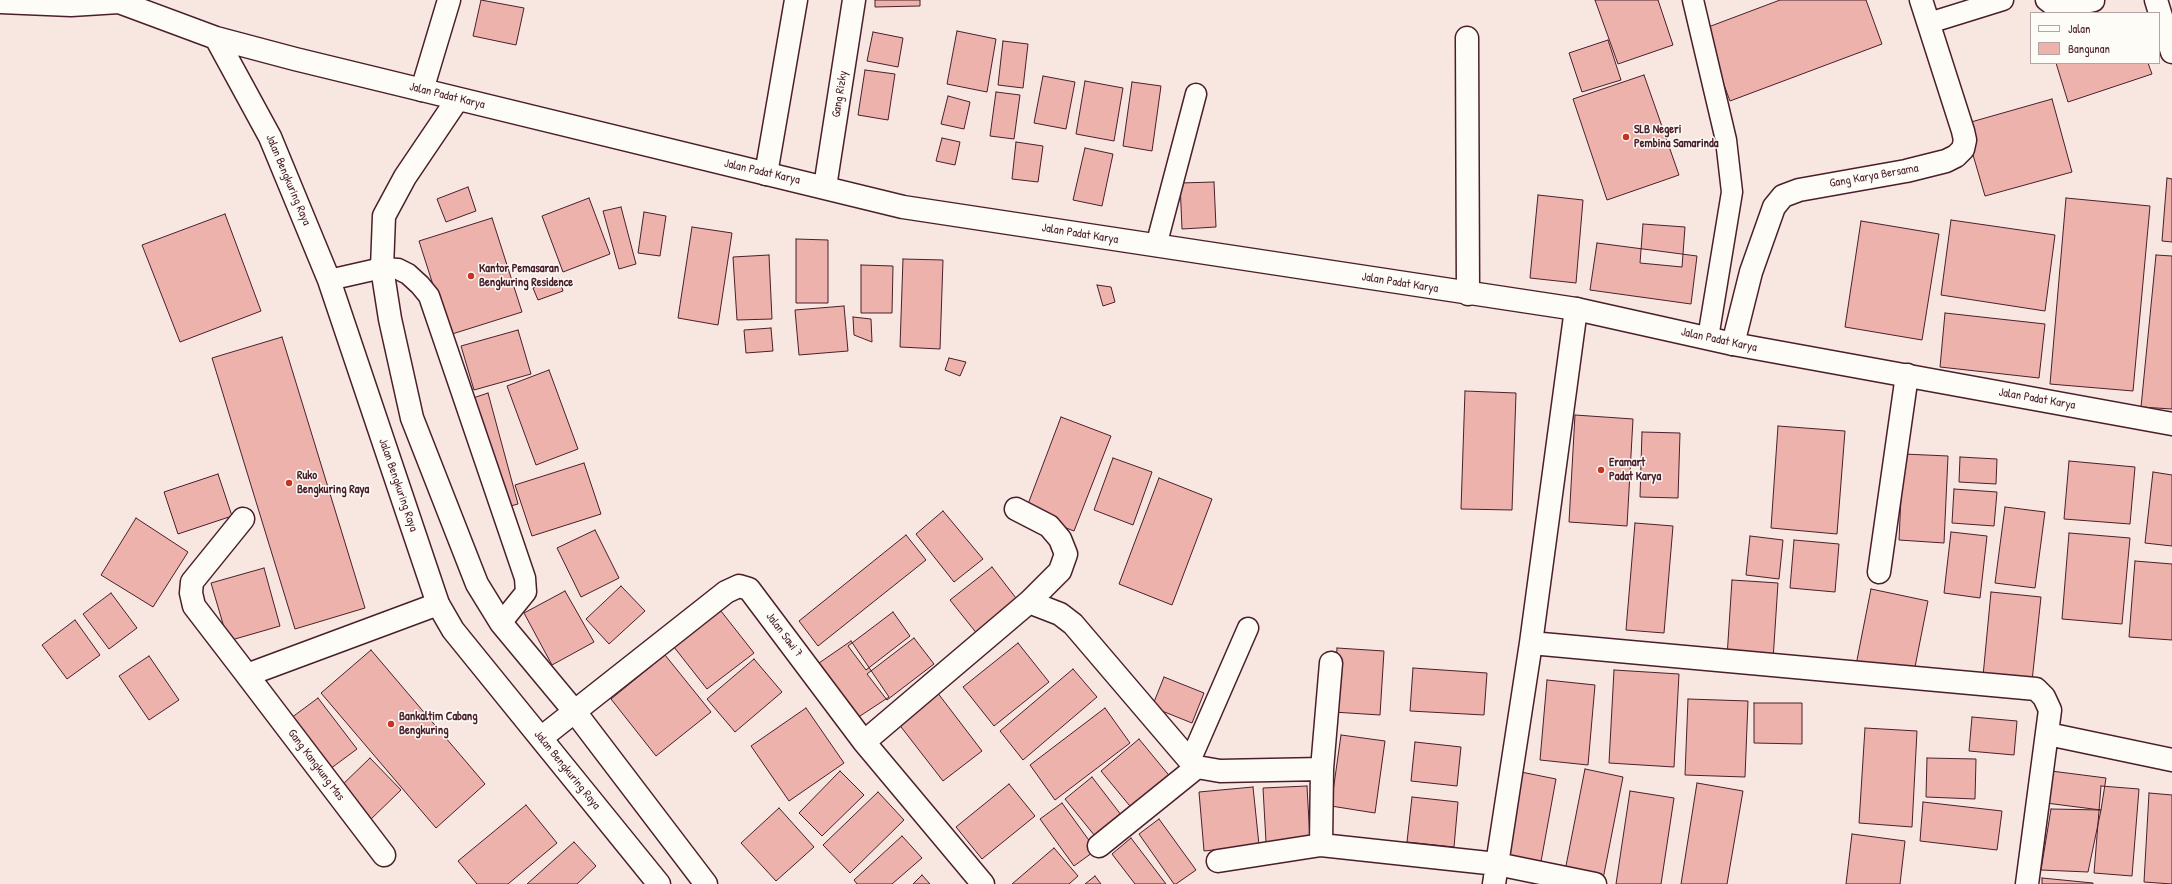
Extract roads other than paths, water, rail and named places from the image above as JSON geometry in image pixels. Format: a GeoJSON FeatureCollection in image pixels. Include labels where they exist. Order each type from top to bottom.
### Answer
{"type":"FeatureCollection","features":[{"type":"Feature","properties":{"kind":"street"},"geometry":{"type":"LineString","coordinates":[[422,90],[449,0]]}},
{"type":"Feature","properties":{"kind":"street"},"geometry":{"type":"LineString","coordinates":[[766,174],[796,0]]}},
{"type":"Feature","properties":{"kind":"street","name":"Gang Rizky"},"geometry":{"type":"LineString","coordinates":[[825,188],[854,0]]}},
{"type":"Feature","properties":{"kind":"street","name":"Gang Karya Bersama"},"geometry":{"type":"LineString","coordinates":[[1733,344],[1754,264],[1774,207],[1783,196],[1799,190],[1906,171],[1946,161],[1956,156],[1963,149],[1965,140],[1963,131],[1921,0]]}},
{"type":"Feature","properties":{"kind":"street"},"geometry":{"type":"LineString","coordinates":[[2156,0],[2160,12]]}},
{"type":"Feature","properties":{"kind":"street","name":"Jalan Padat Karya"},"geometry":{"type":"LineString","coordinates":[[0,2],[71,5],[119,1],[216,38],[457,100],[903,207],[1468,294],[1576,309],[1733,344],[2172,424]]}},
{"type":"Feature","properties":{"kind":"street"},"geometry":{"type":"LineString","coordinates":[[2160,13],[2172,52]]}},
{"type":"Feature","properties":{"kind":"street","name":"Jalan Bengkuring Raya"},"geometry":{"type":"LineString","coordinates":[[216,38],[270,137],[329,280],[438,604],[453,630],[659,884]]}},
{"type":"Feature","properties":{"kind":"street"},"geometry":{"type":"LineString","coordinates":[[1467,38],[1468,294]]}},
{"type":"Feature","properties":{"kind":"street"},"geometry":{"type":"LineString","coordinates":[[457,100],[405,177],[384,216],[382,268],[390,319],[412,418],[476,584],[501,623],[575,712],[706,884]]}},
{"type":"Feature","properties":{"kind":"street"},"geometry":{"type":"LineString","coordinates":[[1496,874],[1531,643],[1576,309]]}},
{"type":"Feature","properties":{"kind":"street"},"geometry":{"type":"LineString","coordinates":[[1879,572],[1907,375]]}},
{"type":"Feature","properties":{"kind":"street"},"geometry":{"type":"LineString","coordinates":[[864,742],[1029,602],[1060,570],[1066,554],[1060,539],[1049,526],[1016,509]]}},
{"type":"Feature","properties":{"kind":"street","name":"Gang Kangkung Mas"},"geometry":{"type":"LineString","coordinates":[[242,519],[192,582],[191,593],[194,606],[384,855]]}},
{"type":"Feature","properties":{"kind":"street","name":"Jalan Sawi 7"},"geometry":{"type":"LineString","coordinates":[[541,738],[726,592],[739,586],[749,589],[864,742],[983,884]]}},
{"type":"Feature","properties":{"kind":"street"},"geometry":{"type":"LineString","coordinates":[[1029,602],[1060,614],[1073,624],[1194,764],[1220,771],[1322,769]]}},
{"type":"Feature","properties":{"kind":"street"},"geometry":{"type":"LineString","coordinates":[[248,675],[438,604]]}},
{"type":"Feature","properties":{"kind":"street"},"geometry":{"type":"LineString","coordinates":[[1531,643],[2036,689],[2044,697],[2050,710],[2028,884]]}},
{"type":"Feature","properties":{"kind":"street"},"geometry":{"type":"LineString","coordinates":[[1321,845],[1322,769],[1331,663]]}},
{"type":"Feature","properties":{"kind":"street"},"geometry":{"type":"LineString","coordinates":[[2048,734],[2172,760]]}},
{"type":"Feature","properties":{"kind":"street"},"geometry":{"type":"LineString","coordinates":[[1099,846],[1194,764]]}},
{"type":"Feature","properties":{"kind":"street"},"geometry":{"type":"LineString","coordinates":[[1218,861],[1321,845],[1496,874],[1595,884]]}},
{"type":"Feature","properties":{"kind":"lane"},"geometry":{"type":"LineString","coordinates":[[1693,0],[1726,140],[1732,192],[1708,338]]}},
{"type":"Feature","properties":{"kind":"lane"},"geometry":{"type":"LineString","coordinates":[[1929,23],[2003,0]]}},
{"type":"Feature","properties":{"kind":"lane"},"geometry":{"type":"LineString","coordinates":[[2046,0],[2058,9],[2094,1]]}},
{"type":"Feature","properties":{"kind":"lane"},"geometry":{"type":"LineString","coordinates":[[1156,246],[1196,94]]}},
{"type":"Feature","properties":{"kind":"lane"},"geometry":{"type":"LineString","coordinates":[[329,280],[382,268],[398,269],[408,274],[429,296],[525,578],[526,592],[501,623]]}},
{"type":"Feature","properties":{"kind":"lane"},"geometry":{"type":"LineString","coordinates":[[1194,764],[1248,628]]}},
{"type":"Feature","properties":{"kind":"place","name":"SLB Negeri Pembina Samarinda"},"geometry":{"type":"Point","coordinates":[1626,137]}},
{"type":"Feature","properties":{"kind":"place","name":"Kantor Pemasaran Bengkuring Residence"},"geometry":{"type":"Point","coordinates":[471,276]}},
{"type":"Feature","properties":{"kind":"place","name":"Eramart Padat Karya"},"geometry":{"type":"Point","coordinates":[1601,470]}},
{"type":"Feature","properties":{"kind":"place","name":"Ruko Bengkuring Raya"},"geometry":{"type":"Point","coordinates":[289,483]}},
{"type":"Feature","properties":{"kind":"place","name":"Bankaltim Cabang Bengkuring"},"geometry":{"type":"Point","coordinates":[391,724]}}]}
